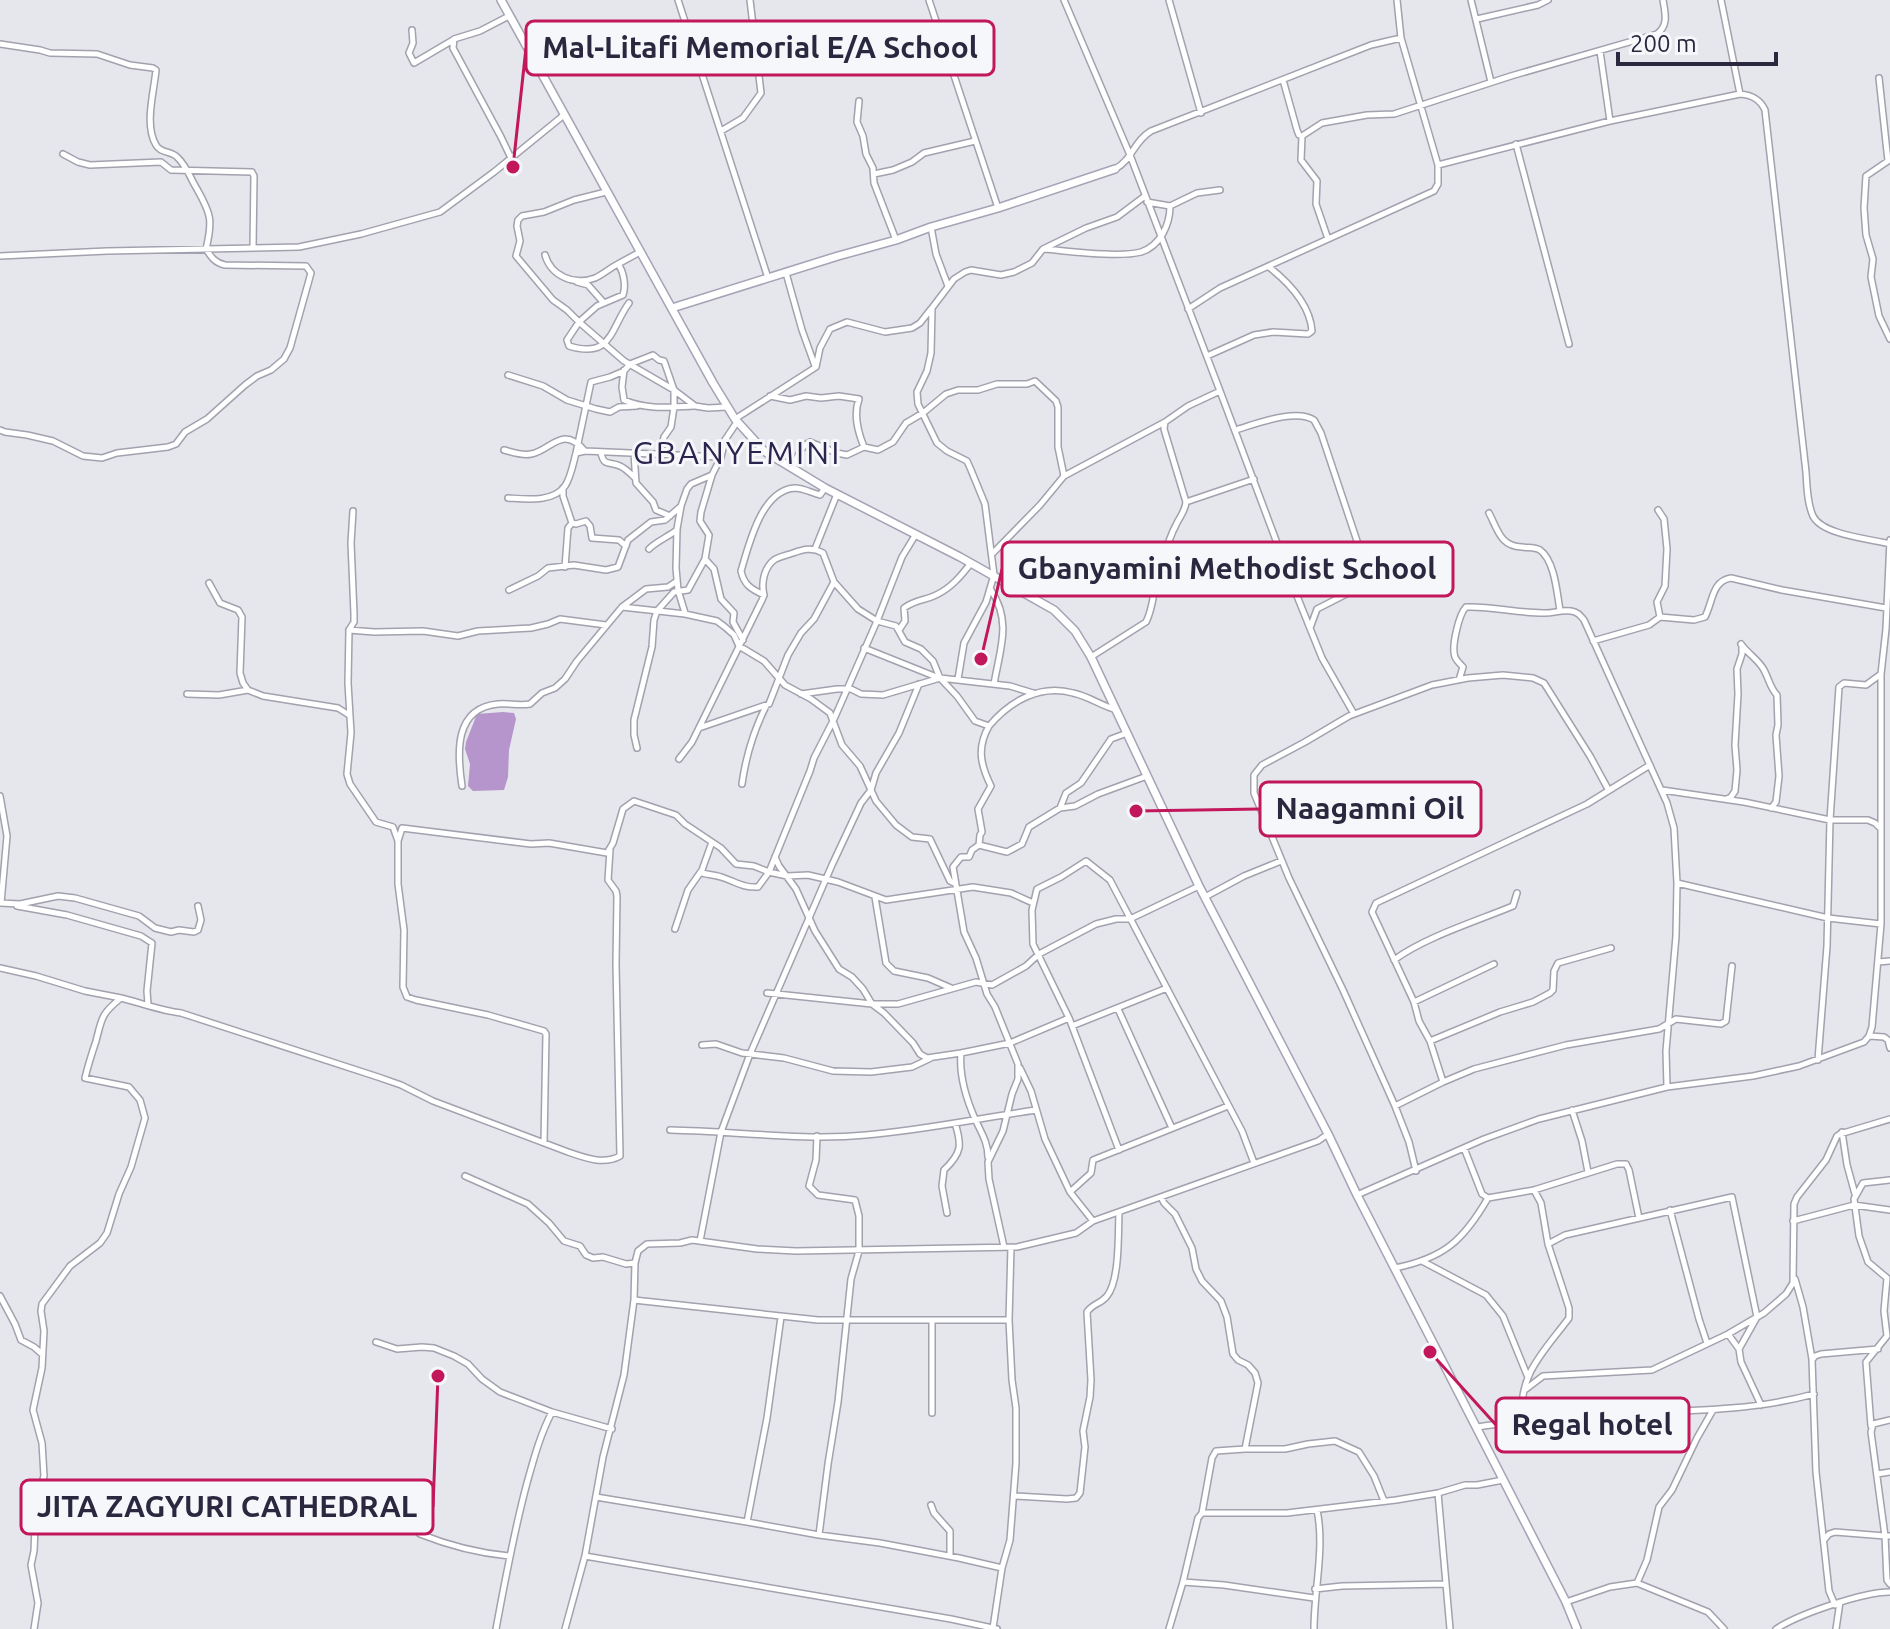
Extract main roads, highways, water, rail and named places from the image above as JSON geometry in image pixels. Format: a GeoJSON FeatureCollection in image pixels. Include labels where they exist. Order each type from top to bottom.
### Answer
{"type":"FeatureCollection","features":[{"type":"Feature","properties":{"kind":"main road"},"geometry":{"type":"LineString","coordinates":[[501,0],[736,421],[764,451],[792,469],[994,575],[1061,616],[1075,631],[1091,657],[1199,886],[1328,1134],[1577,1629]]}},
{"type":"Feature","properties":{"kind":"main road"},"geometry":{"type":"LineString","coordinates":[[672,308],[1115,169]]}},
{"type":"Feature","properties":{"kind":"place","name":"Mal-Litafi Memorial E/A School"},"geometry":{"type":"Point","coordinates":[513,167]}},
{"type":"Feature","properties":{"kind":"place","name":"Gbanyamini Methodist School"},"geometry":{"type":"Point","coordinates":[981,659]}},
{"type":"Feature","properties":{"kind":"place","name":"Naagamni Oil"},"geometry":{"type":"Point","coordinates":[1136,811]}},
{"type":"Feature","properties":{"kind":"place","name":"Regal hotel"},"geometry":{"type":"Point","coordinates":[1430,1352]}},
{"type":"Feature","properties":{"kind":"place","name":"JITA ZAGYURI CATHEDRAL"},"geometry":{"type":"Point","coordinates":[438,1376]}},
{"type":"Feature","properties":{"kind":"district","name":"GBANYEMINI"},"geometry":{"type":"Point","coordinates":[737,453]}}]}
